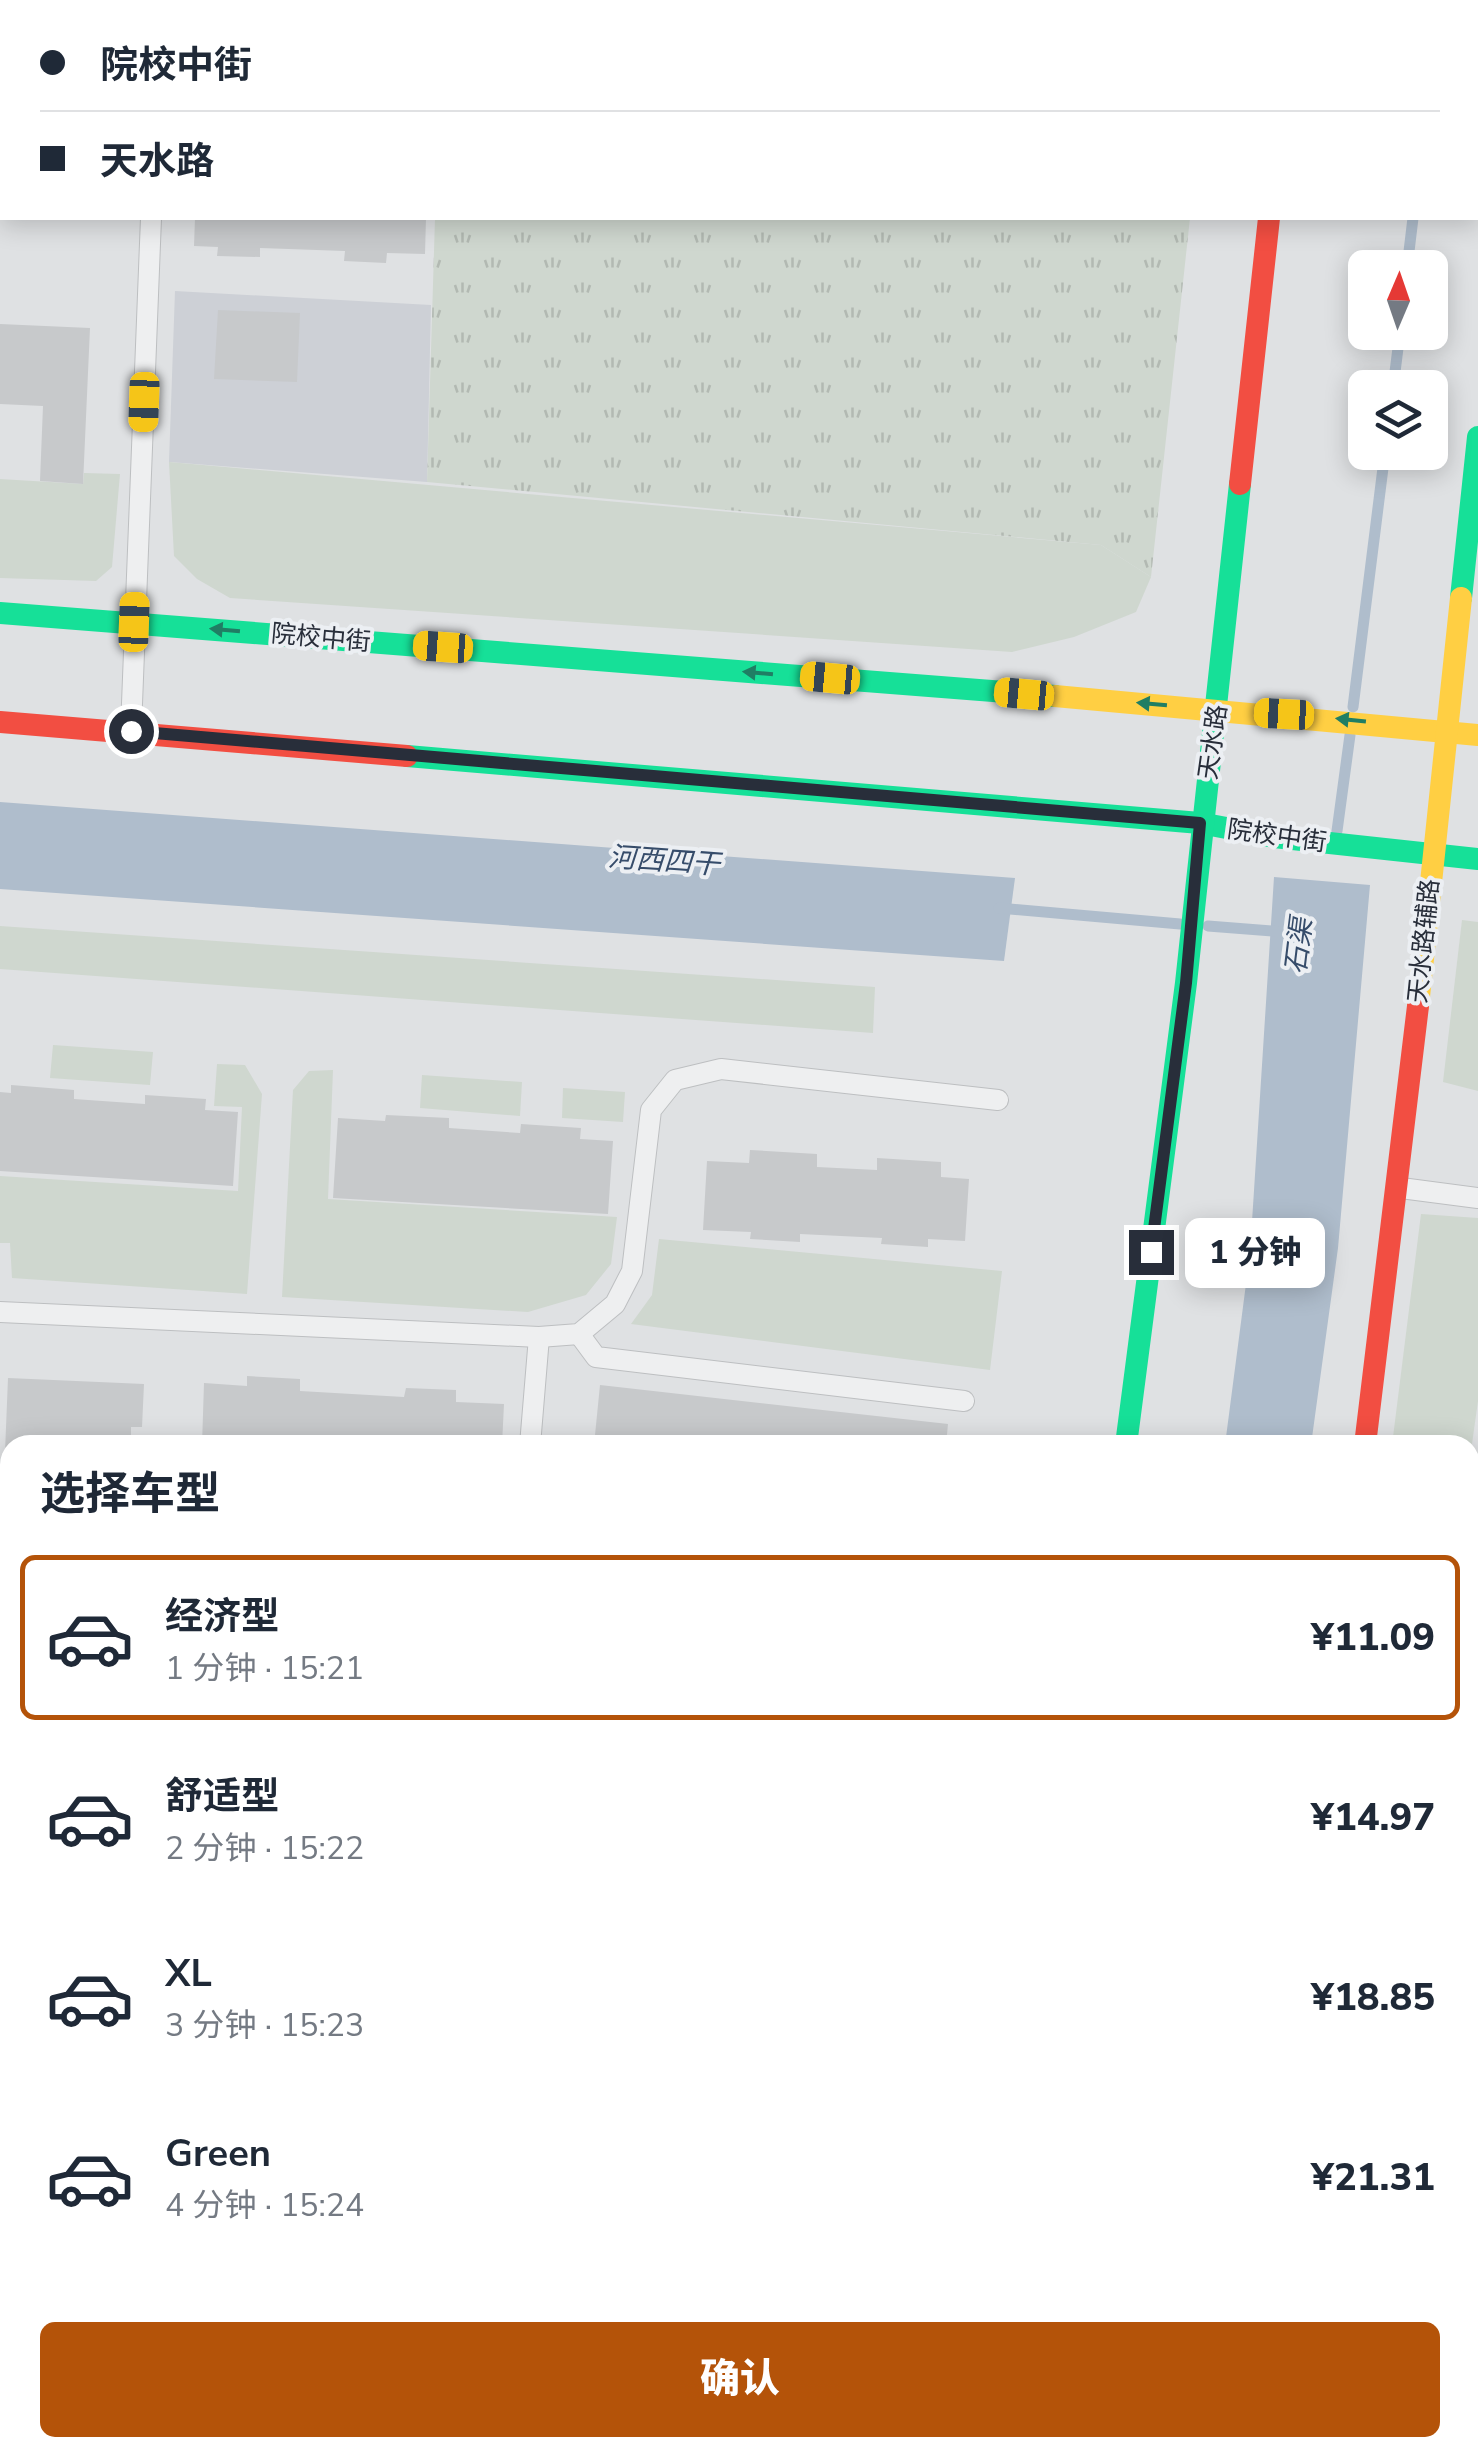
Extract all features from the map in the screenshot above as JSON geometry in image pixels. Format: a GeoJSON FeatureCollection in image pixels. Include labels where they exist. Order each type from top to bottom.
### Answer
{"type":"FeatureCollection","features":[{"type":"Feature","properties":{"kind":"main road","name":"天水路"},"geometry":{"type":"LineString","coordinates":[[1127,1435],[1186,983],[1200,823],[1217,710],[1269,220]]}},
{"type":"Feature","properties":{"kind":"main road","name":"天水路辅路"},"geometry":{"type":"LineString","coordinates":[[1367,1435],[1399,1188],[1444,729],[1478,437]]}},
{"type":"Feature","properties":{"kind":"main road","name":"院校中街"},"geometry":{"type":"LineString","coordinates":[[0,613],[1284,714],[1478,735]]}},
{"type":"Feature","properties":{"kind":"main road","name":"院校中街"},"geometry":{"type":"LineString","coordinates":[[0,722],[1200,823],[1274,837],[1478,859]]}},
{"type":"Feature","properties":{"kind":"lane"},"geometry":{"type":"LineString","coordinates":[[131,731],[152,220]]}},
{"type":"Feature","properties":{"kind":"lane"},"geometry":{"type":"LineString","coordinates":[[0,1312],[539,1337],[579,1334],[615,1304],[632,1271],[652,1110],[675,1080],[721,1070],[998,1100]]}},
{"type":"Feature","properties":{"kind":"lane"},"geometry":{"type":"LineString","coordinates":[[1399,1188],[1478,1198]]}},
{"type":"Feature","properties":{"kind":"lane"},"geometry":{"type":"LineString","coordinates":[[579,1334],[596,1357],[964,1402]]}},
{"type":"Feature","properties":{"kind":"lane"},"geometry":{"type":"LineString","coordinates":[[531,1435],[539,1337]]}},
{"type":"Feature","properties":{"kind":"shaded area"},"geometry":{"type":"Polygon","coordinates":[[[175,291],[431,305],[427,482],[169,462],[175,291]]]}},
{"type":"Feature","properties":{"kind":"green space"},"geometry":{"type":"Polygon","coordinates":[[[435,220],[1190,220],[1151,577],[1101,545],[427,482],[435,220]]]}},
{"type":"Feature","properties":{"kind":"green space"},"geometry":{"type":"Polygon","coordinates":[[[169,462],[1101,545],[1151,577],[1136,612],[1074,637],[1012,652],[230,598],[197,579],[174,556],[169,462]]]}},
{"type":"Feature","properties":{"kind":"green space"},"geometry":{"type":"Polygon","coordinates":[[[84,473],[120,474],[112,567],[96,581],[0,578],[0,479],[83,484],[84,473]]]}},
{"type":"Feature","properties":{"kind":"green space"},"geometry":{"type":"Polygon","coordinates":[[[1462,920],[1478,922],[1478,1091],[1443,1082],[1462,920]]]}},
{"type":"Feature","properties":{"kind":"green space"},"geometry":{"type":"Polygon","coordinates":[[[0,926],[875,987],[873,1033],[0,969],[0,926]]]}},
{"type":"Feature","properties":{"kind":"green space"},"geometry":{"type":"Polygon","coordinates":[[[53,1045],[153,1052],[150,1085],[50,1078],[53,1045]]]}},
{"type":"Feature","properties":{"kind":"green space"},"geometry":{"type":"Polygon","coordinates":[[[217,1064],[245,1065],[262,1094],[247,1294],[12,1278],[10,1243],[0,1243],[0,1176],[238,1191],[242,1107],[214,1106],[217,1064]]]}},
{"type":"Feature","properties":{"kind":"green space"},"geometry":{"type":"Polygon","coordinates":[[[333,1070],[328,1199],[617,1217],[611,1264],[586,1295],[528,1312],[282,1297],[293,1090],[309,1071],[333,1070]]]}},
{"type":"Feature","properties":{"kind":"green space"},"geometry":{"type":"Polygon","coordinates":[[[422,1075],[522,1082],[520,1116],[420,1108],[422,1075]]]}},
{"type":"Feature","properties":{"kind":"green space"},"geometry":{"type":"Polygon","coordinates":[[[563,1088],[625,1092],[623,1122],[562,1118],[563,1088]]]}},
{"type":"Feature","properties":{"kind":"green space"},"geometry":{"type":"Polygon","coordinates":[[[1421,1214],[1478,1218],[1478,1401],[1473,1435],[1393,1435],[1421,1214]]]}},
{"type":"Feature","properties":{"kind":"green space"},"geometry":{"type":"Polygon","coordinates":[[[659,1239],[1002,1271],[990,1370],[631,1324],[652,1295],[659,1239]]]}},
{"type":"Feature","properties":{"kind":"water"},"geometry":{"type":"Polygon","coordinates":[[[0,802],[1015,878],[1004,961],[0,889],[0,802]]]}},
{"type":"Feature","properties":{"kind":"water"},"geometry":{"type":"Polygon","coordinates":[[[1274,877],[1370,885],[1338,1248],[1312,1435],[1226,1435],[1250,1253],[1274,877]]]}},
{"type":"Feature","properties":{"kind":"building"},"geometry":{"type":"Polygon","coordinates":[[[195,220],[426,220],[425,254],[387,253],[386,263],[344,261],[345,251],[260,248],[260,257],[217,256],[218,247],[194,246],[195,220]]]}},
{"type":"Feature","properties":{"kind":"building"},"geometry":{"type":"Polygon","coordinates":[[[218,310],[300,313],[297,382],[214,379],[218,310]]]}},
{"type":"Feature","properties":{"kind":"building"},"geometry":{"type":"Polygon","coordinates":[[[0,324],[90,328],[83,484],[40,481],[43,406],[0,404],[0,324]]]}},
{"type":"Feature","properties":{"kind":"building"},"geometry":{"type":"Polygon","coordinates":[[[11,1085],[74,1090],[74,1099],[145,1104],[145,1095],[206,1099],[205,1110],[238,1112],[233,1186],[0,1171],[0,1092],[11,1093],[11,1085]]]}},
{"type":"Feature","properties":{"kind":"building"},"geometry":{"type":"Polygon","coordinates":[[[386,1115],[449,1118],[449,1128],[520,1133],[521,1124],[581,1128],[580,1139],[613,1141],[608,1214],[333,1198],[338,1118],[385,1121],[386,1115]]]}},
{"type":"Feature","properties":{"kind":"building"},"geometry":{"type":"Polygon","coordinates":[[[750,1150],[817,1154],[817,1167],[877,1170],[877,1158],[941,1162],[941,1177],[969,1179],[965,1241],[928,1239],[928,1247],[881,1244],[882,1238],[800,1234],[800,1242],[750,1239],[751,1232],[703,1230],[707,1161],[749,1163],[750,1150]]]}},
{"type":"Feature","properties":{"kind":"building"},"geometry":{"type":"Polygon","coordinates":[[[247,1376],[300,1379],[300,1391],[404,1397],[406,1388],[456,1390],[456,1402],[504,1404],[502,1435],[202,1435],[204,1383],[247,1386],[247,1376]]]}},
{"type":"Feature","properties":{"kind":"building"},"geometry":{"type":"Polygon","coordinates":[[[8,1378],[144,1384],[142,1427],[131,1427],[131,1435],[6,1435],[8,1378]]]}},
{"type":"Feature","properties":{"kind":"building"},"geometry":{"type":"Polygon","coordinates":[[[600,1385],[948,1424],[947,1435],[595,1435],[600,1385]]]}},
{"type":"Feature","properties":{"kind":"waterway","name":"石渠"},"geometry":{"type":"LineString","coordinates":[[1409,250],[1413,220]]}},
{"type":"Feature","properties":{"kind":"waterway","name":"石渠"},"geometry":{"type":"LineString","coordinates":[[1395,370],[1398,350]]}},
{"type":"Feature","properties":{"kind":"waterway","name":"石渠"},"geometry":{"type":"LineString","coordinates":[[1353,707],[1383,470]]}},
{"type":"Feature","properties":{"kind":"waterway","name":"石渠"},"geometry":{"type":"LineString","coordinates":[[1337,831],[1350,735]]}},
{"type":"Feature","properties":{"kind":"waterway","name":"河西四干"},"geometry":{"type":"LineString","coordinates":[[999,908],[1180,924]]}},
{"type":"Feature","properties":{"kind":"waterway","name":"河西四干"},"geometry":{"type":"LineString","coordinates":[[1208,926],[1284,932]]}},
{"type":"Feature","properties":{"kind":"traffic: fast"},"geometry":{"type":"LineString","coordinates":[[1461,598],[1478,437]]}},
{"type":"Feature","properties":{"kind":"traffic: fast"},"geometry":{"type":"LineString","coordinates":[[1127,1435],[1186,983],[1240,484]]}},
{"type":"Feature","properties":{"kind":"traffic: fast"},"geometry":{"type":"LineString","coordinates":[[0,613],[1055,696]]}},
{"type":"Feature","properties":{"kind":"traffic: fast"},"geometry":{"type":"LineString","coordinates":[[407,756],[1200,823],[1274,837],[1478,859]]}},
{"type":"Feature","properties":{"kind":"traffic: slow"},"geometry":{"type":"LineString","coordinates":[[1418,1006],[1461,598]]}},
{"type":"Feature","properties":{"kind":"traffic: slow"},"geometry":{"type":"LineString","coordinates":[[1055,696],[1478,735]]}},
{"type":"Feature","properties":{"kind":"traffic: jam"},"geometry":{"type":"LineString","coordinates":[[1240,484],[1269,220]]}},
{"type":"Feature","properties":{"kind":"traffic: jam"},"geometry":{"type":"LineString","coordinates":[[0,722],[407,756]]}},
{"type":"Feature","properties":{"kind":"traffic: jam"},"geometry":{"type":"LineString","coordinates":[[1366,1435],[1418,1006]]}},
{"type":"Feature","properties":{"kind":"route"},"geometry":{"type":"LineString","coordinates":[[131,731],[1200,823],[1186,983],[1151,1252]]}}]}
